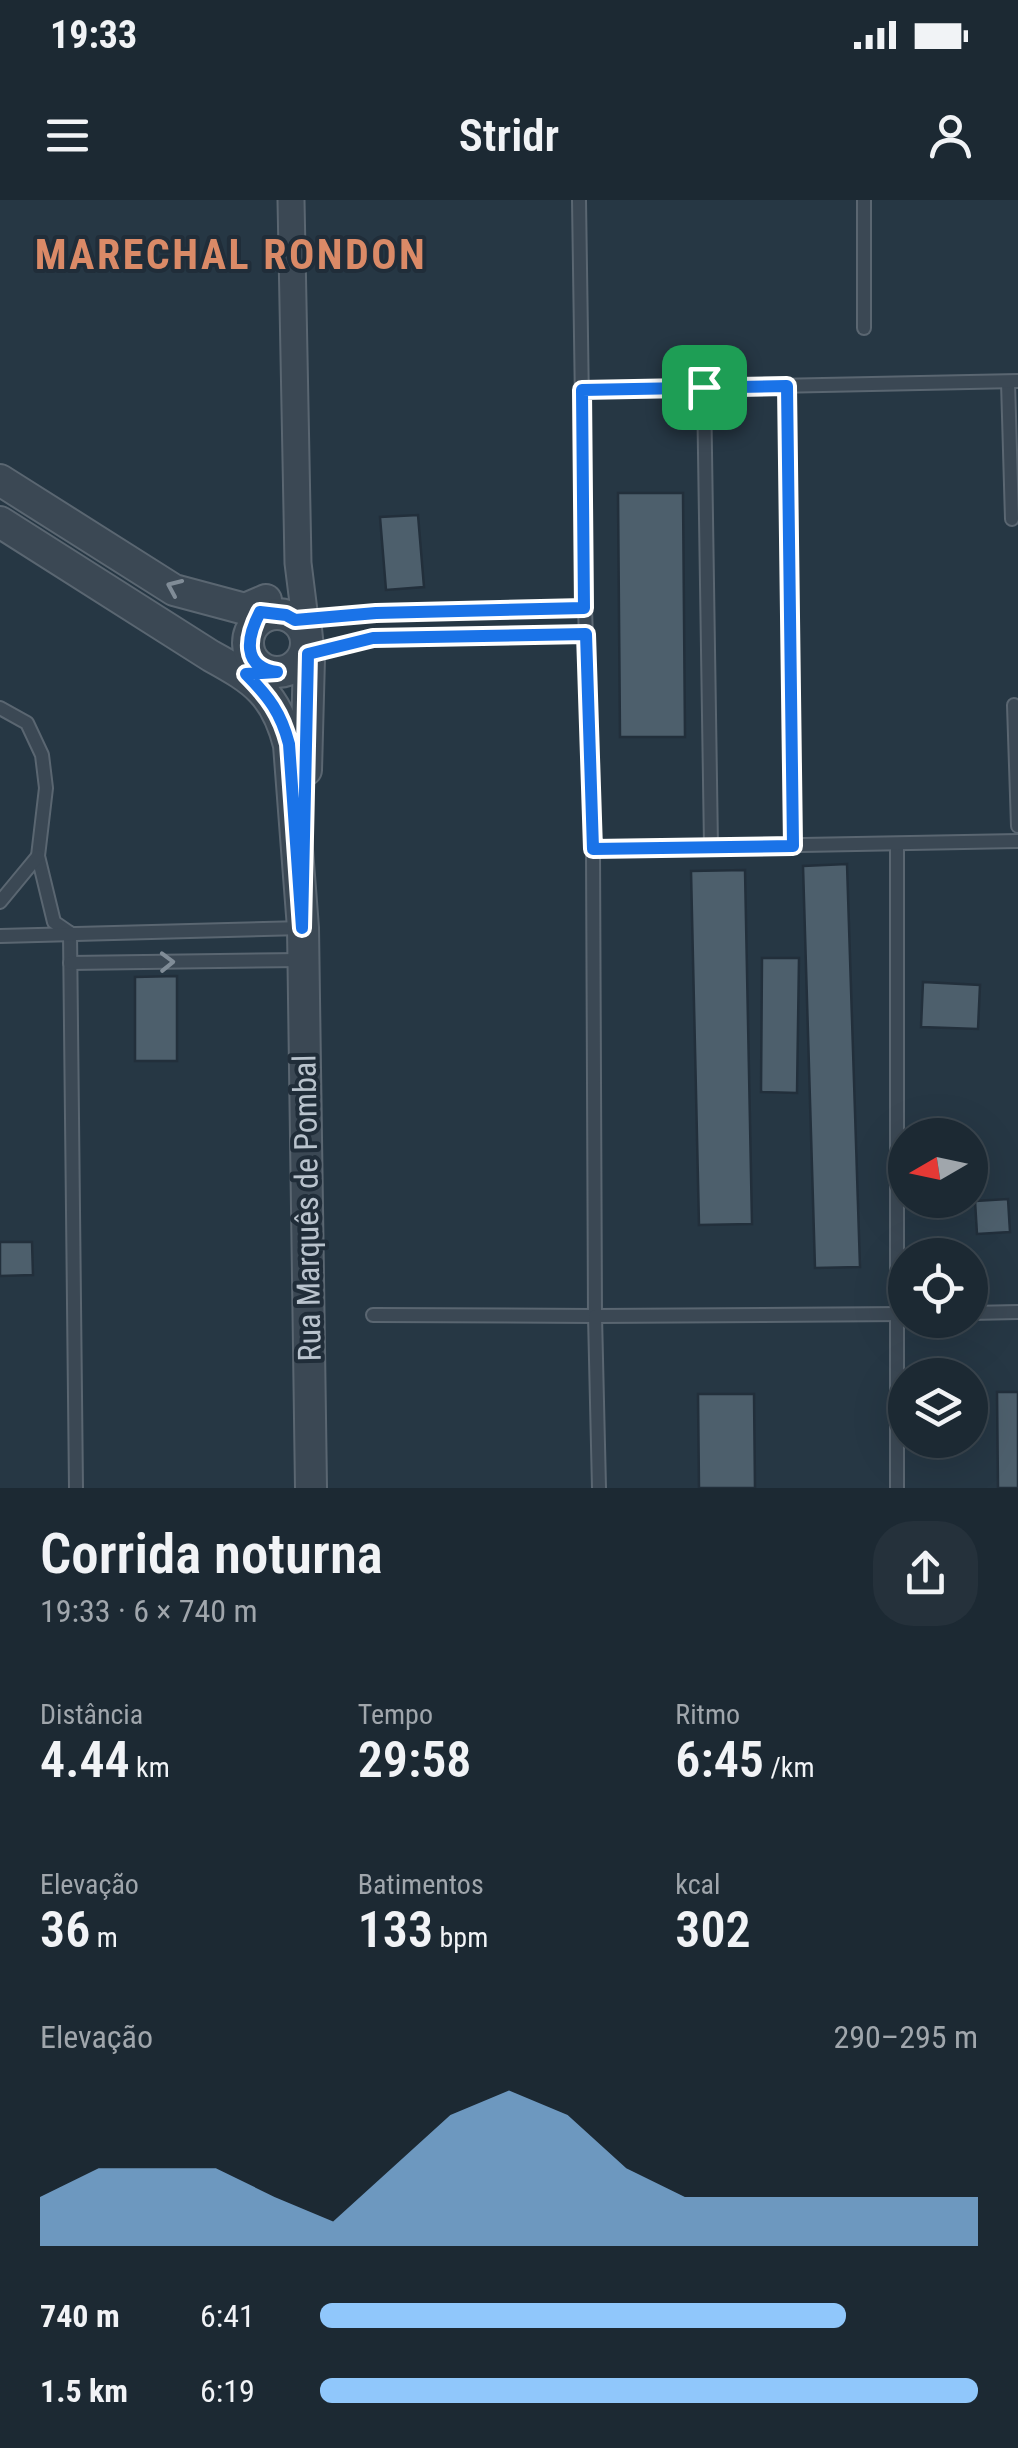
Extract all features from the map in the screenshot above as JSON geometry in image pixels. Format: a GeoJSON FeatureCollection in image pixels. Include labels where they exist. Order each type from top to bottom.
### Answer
{"type":"FeatureCollection","features":[{"type":"Feature","properties":{"kind":"street","name":"Rua Marquês de Pombal"},"geometry":{"type":"LineString","coordinates":[[291,200],[298,564],[280,629],[302,928]]}},
{"type":"Feature","properties":{"kind":"street"},"geometry":{"type":"LineString","coordinates":[[0,480],[174,590],[280,629]]}},
{"type":"Feature","properties":{"kind":"street"},"geometry":{"type":"LineString","coordinates":[[0,522],[211,656],[246,674],[280,629],[298,564]]}},
{"type":"Feature","properties":{"kind":"street","name":"Rua Marquês de Pombal"},"geometry":{"type":"LineString","coordinates":[[246,674],[282,716],[289,744],[304,960],[311,1488]]}},
{"type":"Feature","properties":{"kind":"lane"},"geometry":{"type":"LineString","coordinates":[[579,200],[584,608],[593,849],[598,1488]]}},
{"type":"Feature","properties":{"kind":"lane"},"geometry":{"type":"LineString","coordinates":[[864,200],[864,328]]}},
{"type":"Feature","properties":{"kind":"lane"},"geometry":{"type":"LineString","coordinates":[[582,390],[1013,381],[1012,519]]}},
{"type":"Feature","properties":{"kind":"lane"},"geometry":{"type":"LineString","coordinates":[[787,386],[793,846]]}},
{"type":"Feature","properties":{"kind":"lane"},"geometry":{"type":"LineString","coordinates":[[704,387],[711,846]]}},
{"type":"Feature","properties":{"kind":"lane"},"geometry":{"type":"LineString","coordinates":[[280,629],[376,613],[584,608]]}},
{"type":"Feature","properties":{"kind":"lane"},"geometry":{"type":"LineString","coordinates":[[373,638],[366,624],[376,613]]}},
{"type":"Feature","properties":{"kind":"lane"},"geometry":{"type":"LineString","coordinates":[[280,629],[373,638],[586,634]]}},
{"type":"Feature","properties":{"kind":"lane"},"geometry":{"type":"LineString","coordinates":[[1014,705],[1018,826]]}},
{"type":"Feature","properties":{"kind":"lane"},"geometry":{"type":"LineString","coordinates":[[0,708],[26,723],[42,755],[46,788],[38,856],[54,922],[70,933]]}},
{"type":"Feature","properties":{"kind":"lane"},"geometry":{"type":"LineString","coordinates":[[593,849],[1018,841]]}},
{"type":"Feature","properties":{"kind":"lane"},"geometry":{"type":"LineString","coordinates":[[896,844],[899,1238]]}},
{"type":"Feature","properties":{"kind":"lane"},"geometry":{"type":"LineString","coordinates":[[0,902],[38,856]]}},
{"type":"Feature","properties":{"kind":"lane"},"geometry":{"type":"LineString","coordinates":[[0,936],[302,928]]}},
{"type":"Feature","properties":{"kind":"lane"},"geometry":{"type":"LineString","coordinates":[[70,933],[76,1488]]}},
{"type":"Feature","properties":{"kind":"lane"},"geometry":{"type":"LineString","coordinates":[[70,963],[304,960]]}},
{"type":"Feature","properties":{"kind":"lane"},"geometry":{"type":"LineString","coordinates":[[988,1313],[1018,1312]]}},
{"type":"Feature","properties":{"kind":"lane"},"geometry":{"type":"LineString","coordinates":[[373,1315],[888,1314]]}},
{"type":"Feature","properties":{"kind":"lane"},"geometry":{"type":"LineString","coordinates":[[897,1488],[900,1338]]}},
{"type":"Feature","properties":{"kind":"building"},"geometry":{"type":"Polygon","coordinates":[[[618,493],[683,493],[685,737],[620,737],[618,493]]]}},
{"type":"Feature","properties":{"kind":"building"},"geometry":{"type":"Polygon","coordinates":[[[418,515],[424,587],[386,590],[380,517],[418,515]]]}},
{"type":"Feature","properties":{"kind":"building"},"geometry":{"type":"Polygon","coordinates":[[[847,864],[860,1267],[815,1268],[803,866],[847,864]]]}},
{"type":"Feature","properties":{"kind":"building"},"geometry":{"type":"Polygon","coordinates":[[[745,870],[752,1224],[699,1225],[691,871],[745,870]]]}},
{"type":"Feature","properties":{"kind":"building"},"geometry":{"type":"Polygon","coordinates":[[[762,958],[799,958],[797,1093],[761,1092],[762,958]]]}},
{"type":"Feature","properties":{"kind":"building"},"geometry":{"type":"Polygon","coordinates":[[[177,976],[177,1061],[135,1061],[135,977],[177,976]]]}},
{"type":"Feature","properties":{"kind":"building"},"geometry":{"type":"Polygon","coordinates":[[[923,982],[980,985],[978,1029],[921,1027],[923,982]]]}},
{"type":"Feature","properties":{"kind":"building"},"geometry":{"type":"Polygon","coordinates":[[[1008,1199],[1010,1232],[977,1234],[976,1218],[988,1218],[988,1200],[1008,1199]]]}},
{"type":"Feature","properties":{"kind":"building"},"geometry":{"type":"Polygon","coordinates":[[[0,1242],[32,1242],[33,1275],[0,1276],[0,1242]]]}},
{"type":"Feature","properties":{"kind":"building"},"geometry":{"type":"Polygon","coordinates":[[[997,1392],[1018,1392],[1018,1488],[998,1488],[997,1392]]]}},
{"type":"Feature","properties":{"kind":"building"},"geometry":{"type":"Polygon","coordinates":[[[698,1394],[754,1394],[755,1488],[699,1488],[698,1394]]]}},
{"type":"Feature","properties":{"kind":"district","name":"MARECHAL RONDON"},"geometry":{"type":"Point","coordinates":[231,254]}},
{"type":"Feature","properties":{"kind":"route"},"geometry":{"type":"LineString","coordinates":[[787,386],[793,846],[593,849],[586,634],[373,638],[308,654],[302,928],[289,744],[282,716],[246,674],[277,672],[260,666],[249,652],[249,633],[260,612],[295,620],[376,613],[584,608],[582,390],[704,387],[787,386]]}}]}
